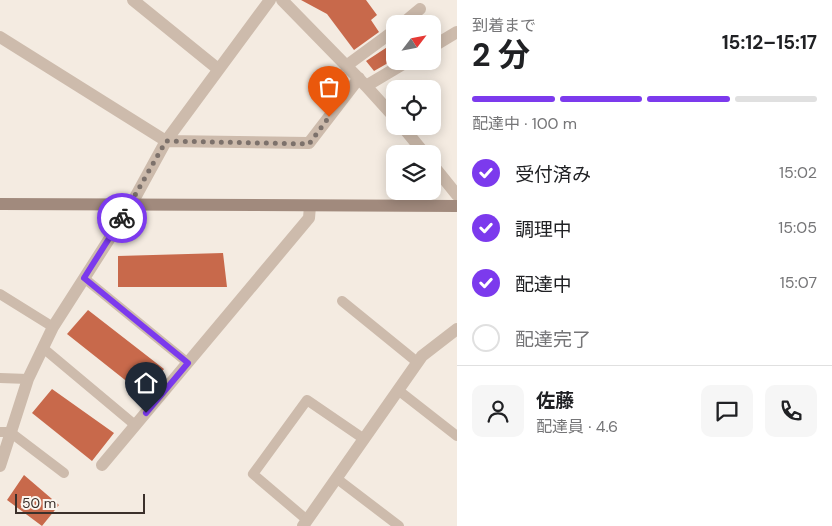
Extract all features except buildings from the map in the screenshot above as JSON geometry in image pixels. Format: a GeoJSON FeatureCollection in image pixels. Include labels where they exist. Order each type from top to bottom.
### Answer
{"type":"FeatureCollection","features":[{"type":"Feature","properties":{"kind":"street"},"geometry":{"type":"LineString","coordinates":[[133,0],[218,69]]}},
{"type":"Feature","properties":{"kind":"street"},"geometry":{"type":"LineString","coordinates":[[0,466],[5,432],[53,327],[131,205],[166,141],[270,0]]}},
{"type":"Feature","properties":{"kind":"street"},"geometry":{"type":"LineString","coordinates":[[282,0],[386,108]]}},
{"type":"Feature","properties":{"kind":"street"},"geometry":{"type":"LineString","coordinates":[[413,15],[420,9]]}},
{"type":"Feature","properties":{"kind":"street"},"geometry":{"type":"LineString","coordinates":[[441,42],[457,32]]}},
{"type":"Feature","properties":{"kind":"street"},"geometry":{"type":"LineString","coordinates":[[0,37],[166,141],[309,144],[362,82],[388,70]]}},
{"type":"Feature","properties":{"kind":"street"},"geometry":{"type":"LineString","coordinates":[[346,66],[386,37]]}},
{"type":"Feature","properties":{"kind":"street"},"geometry":{"type":"LineString","coordinates":[[409,135],[418,145]]}},
{"type":"Feature","properties":{"kind":"street"},"geometry":{"type":"LineString","coordinates":[[441,175],[457,195]]}},
{"type":"Feature","properties":{"kind":"street"},"geometry":{"type":"LineString","coordinates":[[0,204],[457,206]]}},
{"type":"Feature","properties":{"kind":"street"},"geometry":{"type":"LineString","coordinates":[[102,465],[309,218],[310,206]]}},
{"type":"Feature","properties":{"kind":"street"},"geometry":{"type":"LineString","coordinates":[[305,523],[422,356],[457,329]]}},
{"type":"Feature","properties":{"kind":"lane"},"geometry":{"type":"LineString","coordinates":[[84,278],[188,363]]}},
{"type":"Feature","properties":{"kind":"lane"},"geometry":{"type":"LineString","coordinates":[[0,294],[53,327]]}},
{"type":"Feature","properties":{"kind":"lane"},"geometry":{"type":"LineString","coordinates":[[342,301],[418,362]]}},
{"type":"Feature","properties":{"kind":"lane"},"geometry":{"type":"LineString","coordinates":[[43,348],[135,426]]}},
{"type":"Feature","properties":{"kind":"lane"},"geometry":{"type":"LineString","coordinates":[[0,378],[28,379]]}},
{"type":"Feature","properties":{"kind":"lane"},"geometry":{"type":"LineString","coordinates":[[398,390],[457,436]]}},
{"type":"Feature","properties":{"kind":"lane"},"geometry":{"type":"LineString","coordinates":[[305,523],[252,474],[307,400],[364,439]]}},
{"type":"Feature","properties":{"kind":"lane"},"geometry":{"type":"LineString","coordinates":[[5,432],[64,473]]}},
{"type":"Feature","properties":{"kind":"lane"},"geometry":{"type":"LineString","coordinates":[[336,478],[399,526]]}},
{"type":"Feature","properties":{"kind":"way so far"},"geometry":{"type":"LineString","coordinates":[[122,218],[166,141],[309,144],[329,117]]}},
{"type":"Feature","properties":{"kind":"route"},"geometry":{"type":"LineString","coordinates":[[122,218],[84,278],[188,363],[146,413]]}}]}
